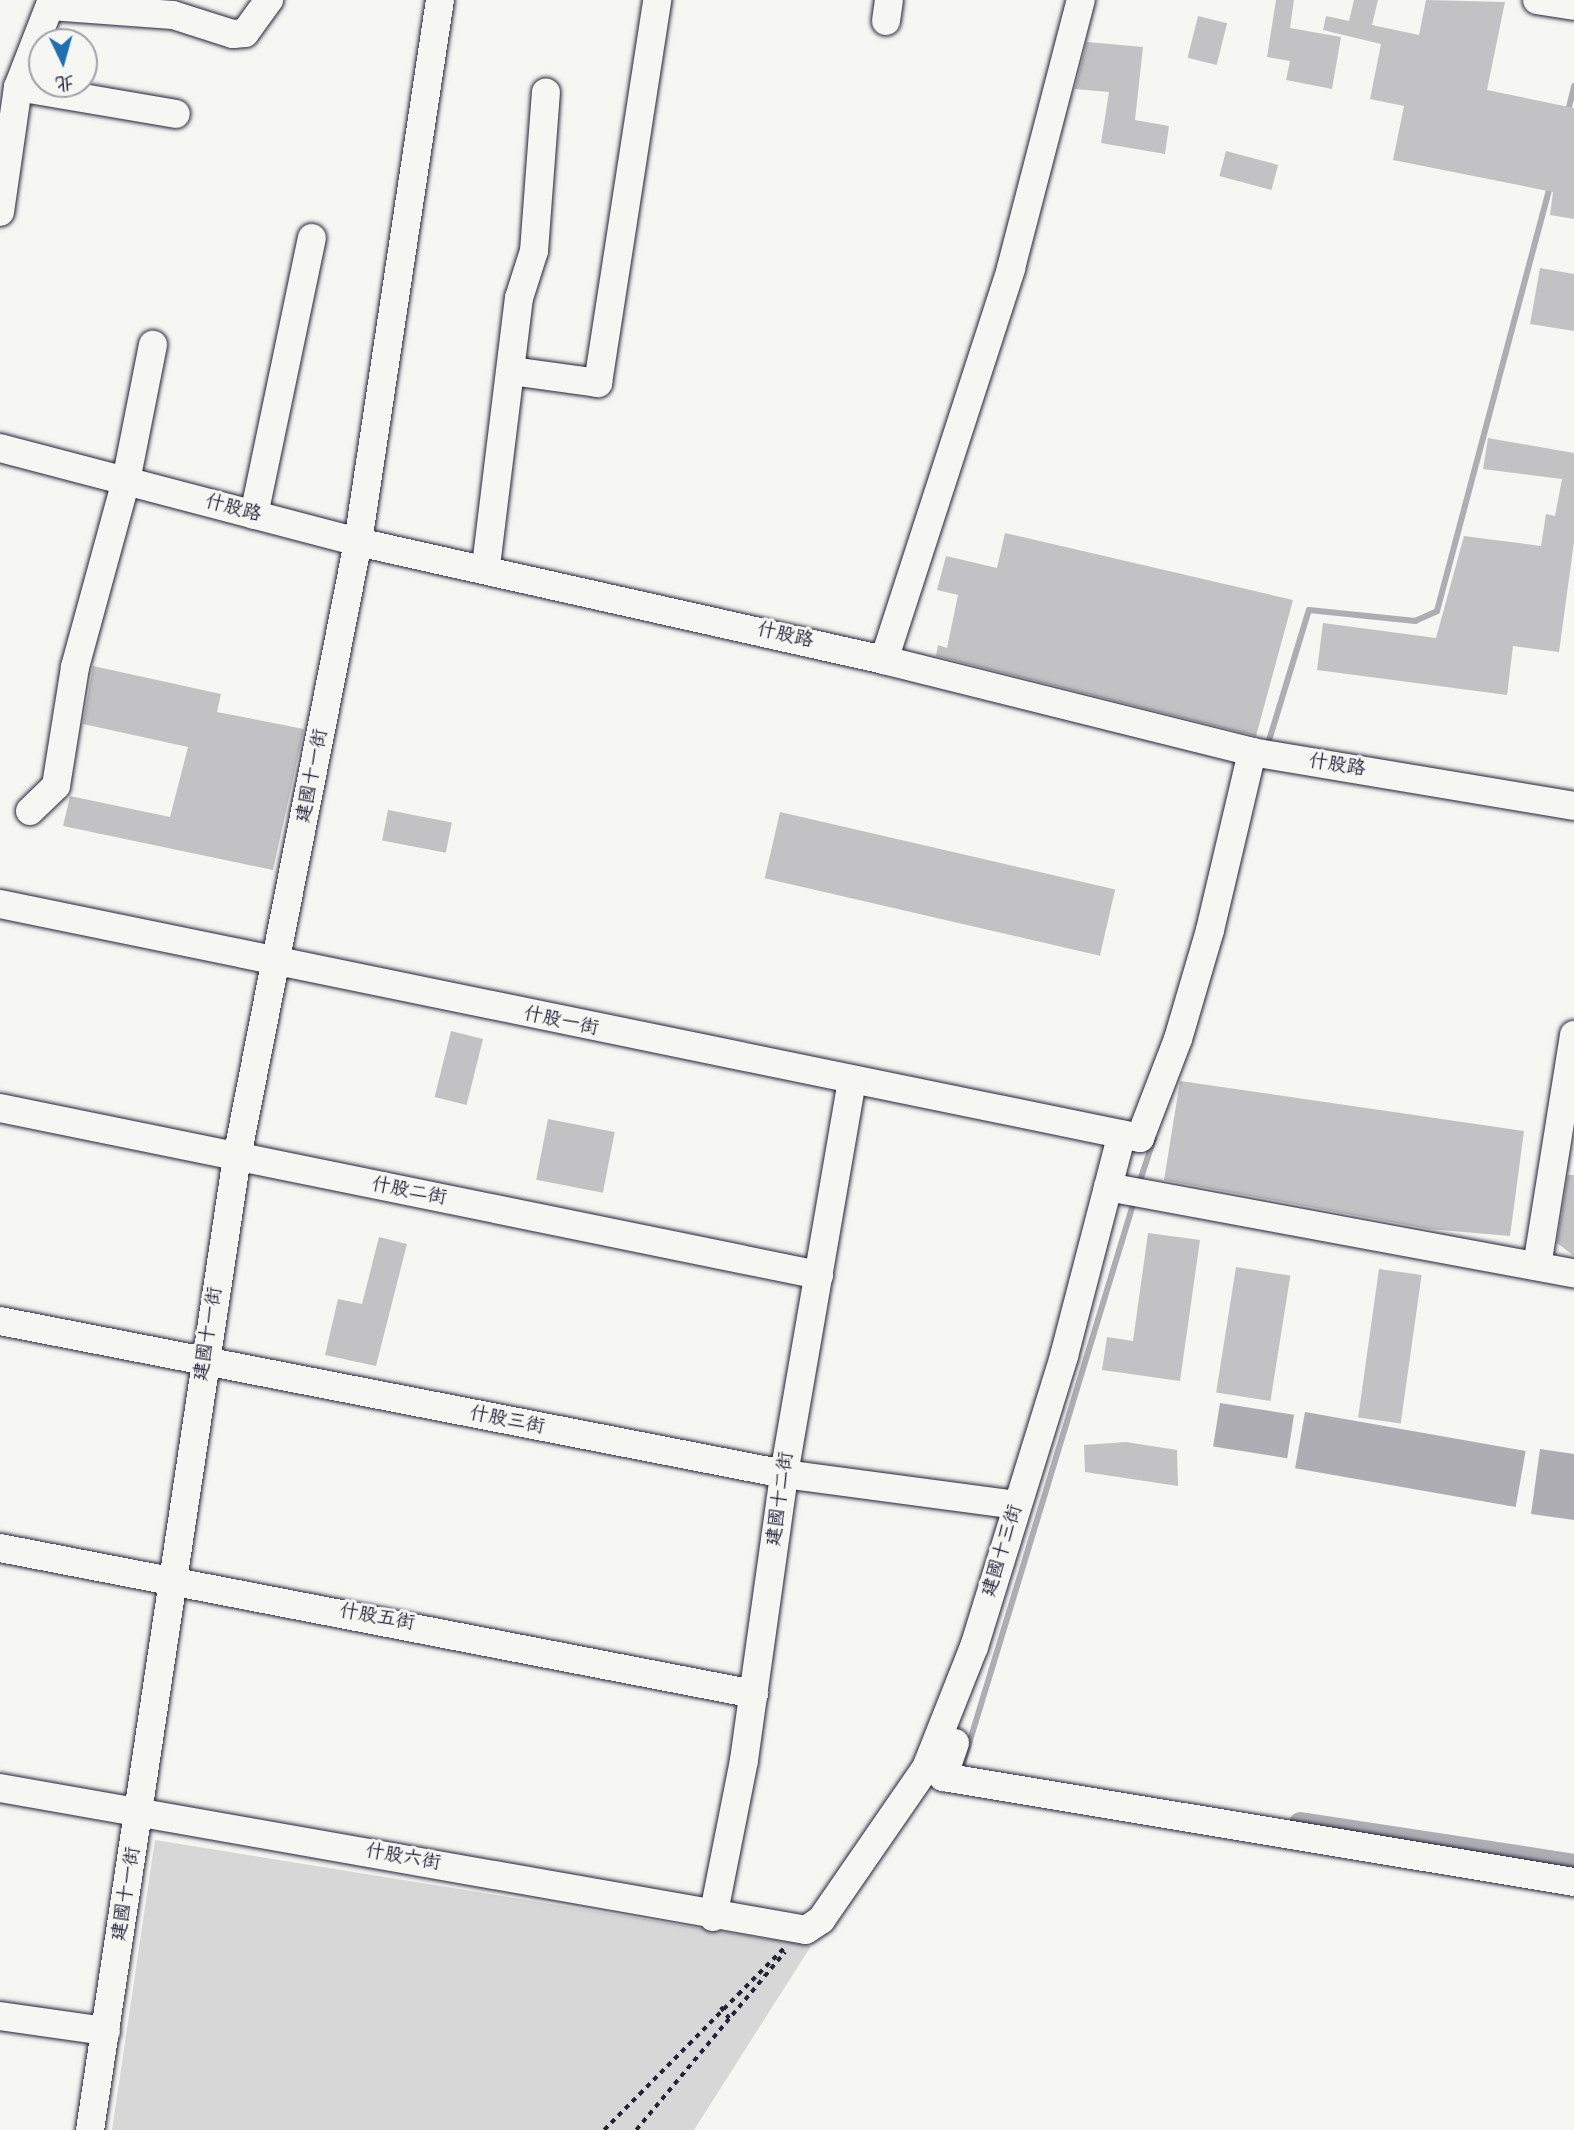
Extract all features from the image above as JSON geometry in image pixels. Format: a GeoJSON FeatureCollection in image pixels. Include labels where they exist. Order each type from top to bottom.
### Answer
{"type":"FeatureCollection","features":[{"type":"Feature","properties":{"kind":"street"},"geometry":{"type":"LineString","coordinates":[[0,212],[18,87],[51,3],[173,15],[233,34],[245,33],[269,0]]}},
{"type":"Feature","properties":{"kind":"street","name":"建國十一街"},"geometry":{"type":"LineString","coordinates":[[90,2130],[177,1582],[204,1363],[237,1157],[358,542],[440,0]]}},
{"type":"Feature","properties":{"kind":"street"},"geometry":{"type":"LineString","coordinates":[[512,371],[598,383],[657,0]]}},
{"type":"Feature","properties":{"kind":"street"},"geometry":{"type":"LineString","coordinates":[[884,660],[1011,268],[1081,0]]}},
{"type":"Feature","properties":{"kind":"street"},"geometry":{"type":"LineString","coordinates":[[1537,0],[1574,6]]}},
{"type":"Feature","properties":{"kind":"street"},"geometry":{"type":"LineString","coordinates":[[18,87],[176,114]]}},
{"type":"Feature","properties":{"kind":"street"},"geometry":{"type":"LineString","coordinates":[[486,566],[519,298],[534,251],[546,92]]}},
{"type":"Feature","properties":{"kind":"street"},"geometry":{"type":"LineString","coordinates":[[254,515],[312,238]]}},
{"type":"Feature","properties":{"kind":"street"},"geometry":{"type":"LineString","coordinates":[[30,811],[56,786],[75,667],[126,481],[153,345]]}},
{"type":"Feature","properties":{"kind":"street","name":"什股路"},"geometry":{"type":"LineString","coordinates":[[0,448],[358,542],[486,566],[884,660],[1252,752],[1574,806]]}},
{"type":"Feature","properties":{"kind":"street","name":"建國十三街"},"geometry":{"type":"LineString","coordinates":[[804,1930],[821,1920],[926,1768],[974,1647],[1117,1189],[1131,1136],[1186,1015],[1252,752]]}},
{"type":"Feature","properties":{"kind":"street","name":"什股一街"},"geometry":{"type":"LineString","coordinates":[[0,904],[276,964],[1131,1136]]}},
{"type":"Feature","properties":{"kind":"street"},"geometry":{"type":"LineString","coordinates":[[1536,1266],[1574,1035]]}},
{"type":"Feature","properties":{"kind":"street","name":"建國十二街"},"geometry":{"type":"LineString","coordinates":[[713,1916],[754,1694],[784,1474],[852,1082]]}},
{"type":"Feature","properties":{"kind":"street","name":"什股二街"},"geometry":{"type":"LineString","coordinates":[[0,1108],[819,1275]]}},
{"type":"Feature","properties":{"kind":"street"},"geometry":{"type":"LineString","coordinates":[[1574,1273],[1117,1189],[1011,1576],[943,1777],[1574,1882]]}},
{"type":"Feature","properties":{"kind":"street","name":"什股三街"},"geometry":{"type":"LineString","coordinates":[[0,1321],[204,1363],[784,1474],[1017,1505]]}},
{"type":"Feature","properties":{"kind":"street","name":"什股五街"},"geometry":{"type":"LineString","coordinates":[[0,1548],[754,1694]]}},
{"type":"Feature","properties":{"kind":"street","name":"什股六街"},"geometry":{"type":"LineString","coordinates":[[0,1788],[804,1930]]}},
{"type":"Feature","properties":{"kind":"street"},"geometry":{"type":"LineString","coordinates":[[0,2015],[106,2031]]}},
{"type":"Feature","properties":{"kind":"path"},"geometry":{"type":"LineString","coordinates":[[604,2130],[721,2007],[804,1930]]}},
{"type":"Feature","properties":{"kind":"path"},"geometry":{"type":"LineString","coordinates":[[636,2130],[804,1930]]}},
{"type":"Feature","properties":{"kind":"path"},"geometry":{"type":"LineString","coordinates":[[721,2007],[729,2018]]}},
{"type":"Feature","properties":{"kind":"shaded area"},"geometry":{"type":"Polygon","coordinates":[[[1220,1403],[1294,1415],[1287,1458],[1213,1446],[1220,1403]]]}},
{"type":"Feature","properties":{"kind":"shaded area"},"geometry":{"type":"Polygon","coordinates":[[[1305,1412],[1526,1451],[1516,1507],[1295,1468],[1305,1412]]]}},
{"type":"Feature","properties":{"kind":"shaded area"},"geometry":{"type":"Polygon","coordinates":[[[1540,1449],[1574,1454],[1574,1520],[1531,1514],[1540,1449]]]}},
{"type":"Feature","properties":{"kind":"shaded area"},"geometry":{"type":"Polygon","coordinates":[[[155,1840],[811,1946],[694,2130],[112,2130],[155,1840]]]}},
{"type":"Feature","properties":{"kind":"building"},"geometry":{"type":"Polygon","coordinates":[[[1276,0],[1294,0],[1290,28],[1341,37],[1332,89],[1286,80],[1290,61],[1267,57],[1276,0]]]}},
{"type":"Feature","properties":{"kind":"building"},"geometry":{"type":"Polygon","coordinates":[[[1354,0],[1378,0],[1372,25],[1419,35],[1426,0],[1505,2],[1487,90],[1574,108],[1574,219],[1550,215],[1553,192],[1393,160],[1404,106],[1370,99],[1381,44],[1323,30],[1326,16],[1349,21],[1354,0]]]}},
{"type":"Feature","properties":{"kind":"building"},"geometry":{"type":"Polygon","coordinates":[[[1198,16],[1227,23],[1217,65],[1188,58],[1198,16]]]}},
{"type":"Feature","properties":{"kind":"building"},"geometry":{"type":"Polygon","coordinates":[[[1087,42],[1143,47],[1135,120],[1169,126],[1165,154],[1101,143],[1109,92],[1075,89],[1087,42]]]}},
{"type":"Feature","properties":{"kind":"building"},"geometry":{"type":"Polygon","coordinates":[[[1226,151],[1278,165],[1271,190],[1219,176],[1226,151]]]}},
{"type":"Feature","properties":{"kind":"building"},"geometry":{"type":"Polygon","coordinates":[[[1540,268],[1574,274],[1574,331],[1530,324],[1540,268]]]}},
{"type":"Feature","properties":{"kind":"building"},"geometry":{"type":"Polygon","coordinates":[[[1488,438],[1574,453],[1574,542],[1559,652],[1513,646],[1507,695],[1317,670],[1323,623],[1436,638],[1464,536],[1541,546],[1546,514],[1555,516],[1562,479],[1483,469],[1488,438]]]}},
{"type":"Feature","properties":{"kind":"building"},"geometry":{"type":"Polygon","coordinates":[[[1005,533],[1293,600],[1256,736],[936,656],[938,645],[947,648],[958,595],[937,590],[946,556],[997,568],[1005,533]]]}},
{"type":"Feature","properties":{"kind":"building"},"geometry":{"type":"Polygon","coordinates":[[[93,666],[221,694],[217,712],[304,729],[273,870],[63,826],[70,796],[170,817],[188,747],[83,724],[93,666]]]}},
{"type":"Feature","properties":{"kind":"building"},"geometry":{"type":"Polygon","coordinates":[[[388,810],[452,822],[446,853],[382,840],[388,810]]]}},
{"type":"Feature","properties":{"kind":"building"},"geometry":{"type":"Polygon","coordinates":[[[780,812],[1115,889],[1100,956],[765,878],[780,812]]]}},
{"type":"Feature","properties":{"kind":"building"},"geometry":{"type":"Polygon","coordinates":[[[451,1031],[483,1039],[467,1105],[435,1097],[451,1031]]]}},
{"type":"Feature","properties":{"kind":"building"},"geometry":{"type":"Polygon","coordinates":[[[1180,1081],[1524,1131],[1510,1236],[1429,1229],[1164,1180],[1180,1081]]]}},
{"type":"Feature","properties":{"kind":"building"},"geometry":{"type":"Polygon","coordinates":[[[548,1119],[615,1132],[603,1193],[536,1180],[548,1119]]]}},
{"type":"Feature","properties":{"kind":"building"},"geometry":{"type":"Polygon","coordinates":[[[1568,1175],[1574,1175],[1574,1256],[1557,1243],[1568,1175]]]}},
{"type":"Feature","properties":{"kind":"building"},"geometry":{"type":"Polygon","coordinates":[[[1148,1233],[1200,1240],[1180,1381],[1102,1370],[1107,1337],[1133,1341],[1148,1233]]]}},
{"type":"Feature","properties":{"kind":"building"},"geometry":{"type":"Polygon","coordinates":[[[379,1237],[407,1244],[376,1366],[325,1355],[338,1299],[362,1304],[379,1237]]]}},
{"type":"Feature","properties":{"kind":"building"},"geometry":{"type":"Polygon","coordinates":[[[1236,1267],[1290,1276],[1270,1401],[1216,1392],[1236,1267]]]}},
{"type":"Feature","properties":{"kind":"building"},"geometry":{"type":"Polygon","coordinates":[[[1379,1269],[1422,1275],[1401,1424],[1358,1418],[1379,1269]]]}},
{"type":"Feature","properties":{"kind":"building"},"geometry":{"type":"Polygon","coordinates":[[[1126,1442],[1177,1450],[1178,1486],[1085,1472],[1084,1445],[1126,1442]]]}},
{"type":"Feature","properties":{"kind":"waterway"},"geometry":{"type":"LineString","coordinates":[[1567,115],[1574,86]]}},
{"type":"Feature","properties":{"kind":"waterway"},"geometry":{"type":"LineString","coordinates":[[1267,747],[1309,610],[1415,621],[1437,611],[1551,183]]}},
{"type":"Feature","properties":{"kind":"waterway"},"geometry":{"type":"LineString","coordinates":[[1139,1184],[1154,1138]]}},
{"type":"Feature","properties":{"kind":"waterway"},"geometry":{"type":"LineString","coordinates":[[961,1770],[1135,1198]]}},
{"type":"Feature","properties":{"kind":"waterway"},"geometry":{"type":"LineString","coordinates":[[1300,1823],[1574,1865]]}}]}
